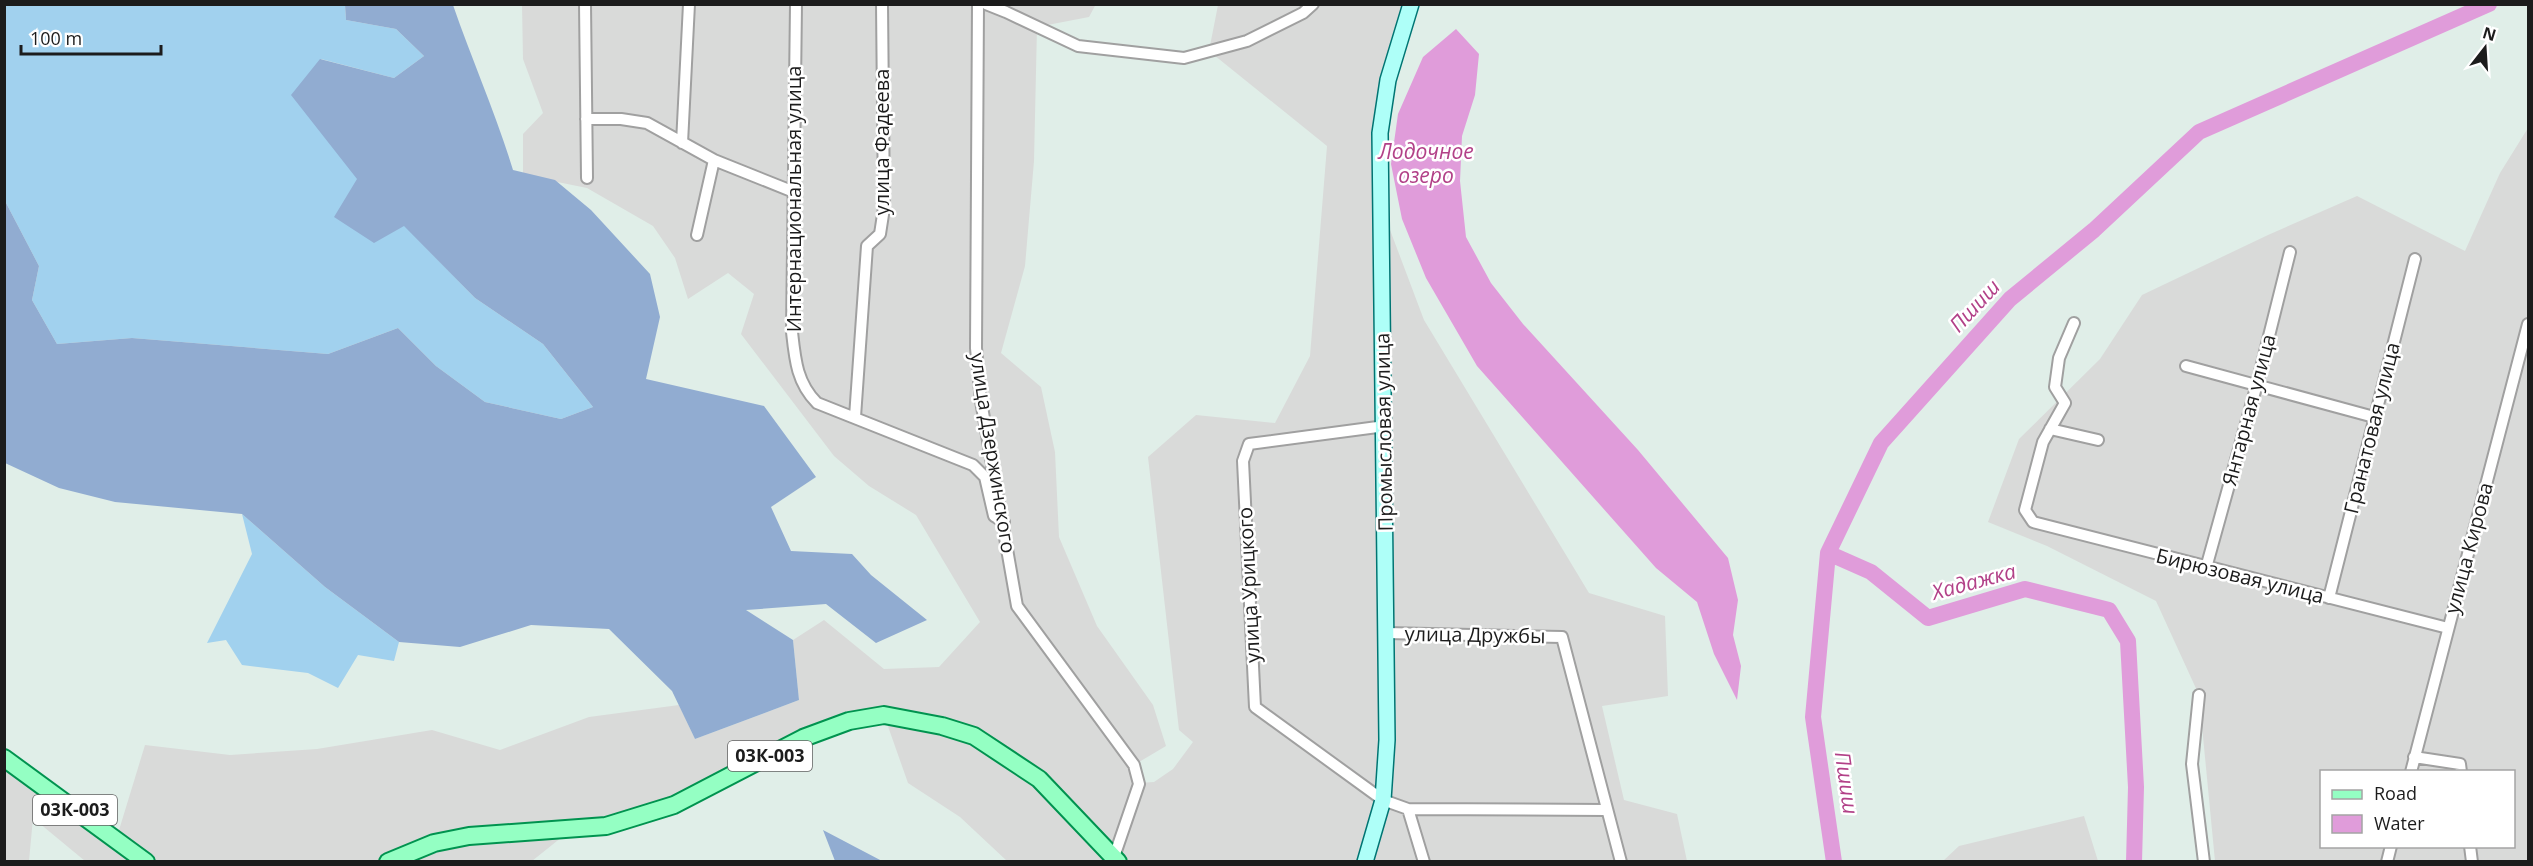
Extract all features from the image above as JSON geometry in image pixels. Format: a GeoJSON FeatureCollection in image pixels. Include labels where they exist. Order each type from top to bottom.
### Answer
{"type":"FeatureCollection","features":[{"type":"Feature","properties":{"kind":"main road","name":"Промысловая улица"},"geometry":{"type":"LineString","coordinates":[[1365,861],[1383,800],[1387,740],[1380,133],[1388,80],[1411,4]]}},
{"type":"Feature","properties":{"kind":"main road","name":"03К-003"},"geometry":{"type":"LineString","coordinates":[[388,861],[434,843],[469,836],[606,826],[674,805],[803,738],[849,721],[884,715],[942,726],[974,736],[1039,779],[1116,859]]}},
{"type":"Feature","properties":{"kind":"main road","name":"03К-003"},"geometry":{"type":"LineString","coordinates":[[4,758],[146,861]]}},
{"type":"Feature","properties":{"kind":"street"},"geometry":{"type":"LineString","coordinates":[[585,4],[587,178]]}},
{"type":"Feature","properties":{"kind":"street"},"geometry":{"type":"LineString","coordinates":[[682,143],[689,4]]}},
{"type":"Feature","properties":{"kind":"street","name":"Интернациональная улица"},"geometry":{"type":"LineString","coordinates":[[796,4],[792,332],[797,370],[806,392],[817,403],[855,417]]}},
{"type":"Feature","properties":{"kind":"street","name":"улица Фадеева"},"geometry":{"type":"LineString","coordinates":[[855,417],[867,246],[880,234],[884,208],[882,4]]}},
{"type":"Feature","properties":{"kind":"street","name":"улица Дзержинского"},"geometry":{"type":"LineString","coordinates":[[978,4],[976,348],[981,401],[1017,606],[1134,765],[1139,784],[1116,859]]}},
{"type":"Feature","properties":{"kind":"street"},"geometry":{"type":"LineString","coordinates":[[986,4],[1078,46],[1184,58],[1247,40],[1303,13],[1312,4]]}},
{"type":"Feature","properties":{"kind":"street"},"geometry":{"type":"LineString","coordinates":[[586,119],[621,119],[647,123],[714,160],[794,192]]}},
{"type":"Feature","properties":{"kind":"street"},"geometry":{"type":"LineString","coordinates":[[697,234],[714,160]]}},
{"type":"Feature","properties":{"kind":"street","name":"Янтарная улица"},"geometry":{"type":"LineString","coordinates":[[2206,568],[2257,384],[2290,252]]}},
{"type":"Feature","properties":{"kind":"street","name":"Гранатовая улица"},"geometry":{"type":"LineString","coordinates":[[2329,598],[2415,259]]}},
{"type":"Feature","properties":{"kind":"street"},"geometry":{"type":"LineString","coordinates":[[2074,324],[2059,358],[2055,387],[2065,403],[2050,429],[2098,440]]}},
{"type":"Feature","properties":{"kind":"street","name":"улица Кирова"},"geometry":{"type":"LineString","coordinates":[[2410,770],[2529,324]]}},
{"type":"Feature","properties":{"kind":"street"},"geometry":{"type":"LineString","coordinates":[[2186,366],[2374,417]]}},
{"type":"Feature","properties":{"kind":"street"},"geometry":{"type":"LineString","coordinates":[[855,417],[973,465],[985,477],[994,516],[1004,522]]}},
{"type":"Feature","properties":{"kind":"street","name":"улица Урицкого"},"geometry":{"type":"LineString","coordinates":[[1383,800],[1255,707],[1243,461],[1249,444],[1385,426]]}},
{"type":"Feature","properties":{"kind":"street","name":"Бирюзовая улица"},"geometry":{"type":"LineString","coordinates":[[2050,429],[2043,441],[2025,510],[2033,522],[2448,628]]}},
{"type":"Feature","properties":{"kind":"street","name":"улица Дружбы"},"geometry":{"type":"LineString","coordinates":[[1387,633],[1562,637],[1606,810]]}},
{"type":"Feature","properties":{"kind":"street"},"geometry":{"type":"LineString","coordinates":[[2199,695],[2192,765],[2204,861]]}},
{"type":"Feature","properties":{"kind":"street"},"geometry":{"type":"LineString","coordinates":[[2414,757],[2460,768]]}},
{"type":"Feature","properties":{"kind":"street"},"geometry":{"type":"LineString","coordinates":[[1383,800],[1407,809],[1606,810],[1621,861]]}},
{"type":"Feature","properties":{"kind":"street"},"geometry":{"type":"LineString","coordinates":[[1407,809],[1424,861]]}},
{"type":"Feature","properties":{"kind":"shaded area"},"geometry":{"type":"Polygon","coordinates":[[[1096,4],[1089,17],[1037,27],[1034,161],[1025,266],[1001,353],[1041,387],[1055,452],[1059,537],[1097,626],[1153,705],[1166,746],[1134,765],[1139,783],[1154,782],[1173,769],[1193,742],[1179,730],[1148,457],[1196,415],[1275,423],[1310,356],[1327,146],[1209,51],[1218,5],[1415,5],[1388,80],[1381,206],[1424,320],[1589,593],[1665,616],[1668,696],[1602,706],[1624,800],[1677,814],[1687,861],[1007,861],[960,817],[908,783],[884,715],[849,721],[674,805],[572,829],[532,861],[85,861],[33,818],[29,861],[5,861],[4,758],[116,840],[145,745],[230,755],[317,749],[432,730],[500,750],[589,717],[679,705],[695,739],[799,700],[793,640],[824,620],[884,669],[939,667],[980,622],[916,515],[869,486],[834,456],[741,334],[754,294],[728,273],[688,299],[675,258],[653,226],[587,188],[523,175],[523,134],[543,113],[523,59],[522,5],[1096,4]]]}},
{"type":"Feature","properties":{"kind":"shaded area"},"geometry":{"type":"Polygon","coordinates":[[[4,5],[345,5],[346,20],[396,29],[424,56],[394,78],[321,59],[404,225],[475,298],[543,344],[593,407],[561,419],[485,402],[436,366],[398,328],[328,354],[132,338],[57,344],[32,300],[39,266],[5,201],[4,5]]]}},
{"type":"Feature","properties":{"kind":"shaded area"},"geometry":{"type":"Polygon","coordinates":[[[345,5],[453,5],[513,170],[555,180],[591,210],[650,274],[660,317],[646,379],[764,406],[816,477],[771,507],[791,551],[852,554],[871,575],[927,620],[876,643],[826,604],[746,610],[793,640],[799,700],[695,739],[672,691],[609,629],[531,625],[460,647],[399,642],[325,587],[242,514],[115,502],[59,488],[5,463],[5,201],[39,266],[32,300],[57,344],[132,338],[328,354],[398,328],[436,366],[485,402],[561,419],[593,407],[543,344],[475,298],[404,226],[374,243],[334,217],[357,179],[291,95],[320,59],[394,78],[424,56],[396,29],[346,20],[345,5]]]}},
{"type":"Feature","properties":{"kind":"shaded area"},"geometry":{"type":"Polygon","coordinates":[[[2528,128],[2528,861],[2215,861],[2199,695],[2156,601],[2047,546],[1988,522],[2019,439],[2100,359],[2142,295],[2357,196],[2465,251],[2500,173],[2528,128]]]}},
{"type":"Feature","properties":{"kind":"shaded area"},"geometry":{"type":"Polygon","coordinates":[[[242,514],[325,587],[399,642],[394,661],[358,655],[338,688],[308,673],[242,665],[226,640],[207,643],[252,554],[242,514]]]}},
{"type":"Feature","properties":{"kind":"shaded area"},"geometry":{"type":"Polygon","coordinates":[[[2084,816],[2098,861],[1943,861],[1959,846],[2084,816]]]}},
{"type":"Feature","properties":{"kind":"shaded area"},"geometry":{"type":"Polygon","coordinates":[[[823,830],[882,861],[835,861],[823,830]]]}},
{"type":"Feature","properties":{"kind":"water","name":"Лодочное озеро"},"geometry":{"type":"Polygon","coordinates":[[[1456,29],[1479,54],[1475,95],[1462,136],[1460,181],[1466,237],[1491,283],[1523,324],[1638,450],[1728,558],[1738,600],[1733,635],[1741,666],[1737,700],[1714,654],[1697,602],[1656,568],[1477,366],[1426,278],[1402,219],[1391,164],[1398,114],[1423,57],[1456,29]]]}},
{"type":"Feature","properties":{"kind":"waterway","name":"Пшиш"},"geometry":{"type":"LineString","coordinates":[[1834,862],[1813,717],[1828,553],[1881,443],[2010,299],[2094,230],[2199,132],[2489,4]]}},
{"type":"Feature","properties":{"kind":"waterway","name":"Хадажка"},"geometry":{"type":"LineString","coordinates":[[1828,553],[1871,572],[1928,618],[2025,589],[2109,610],[2128,641],[2136,787],[2134,862]]}}]}
